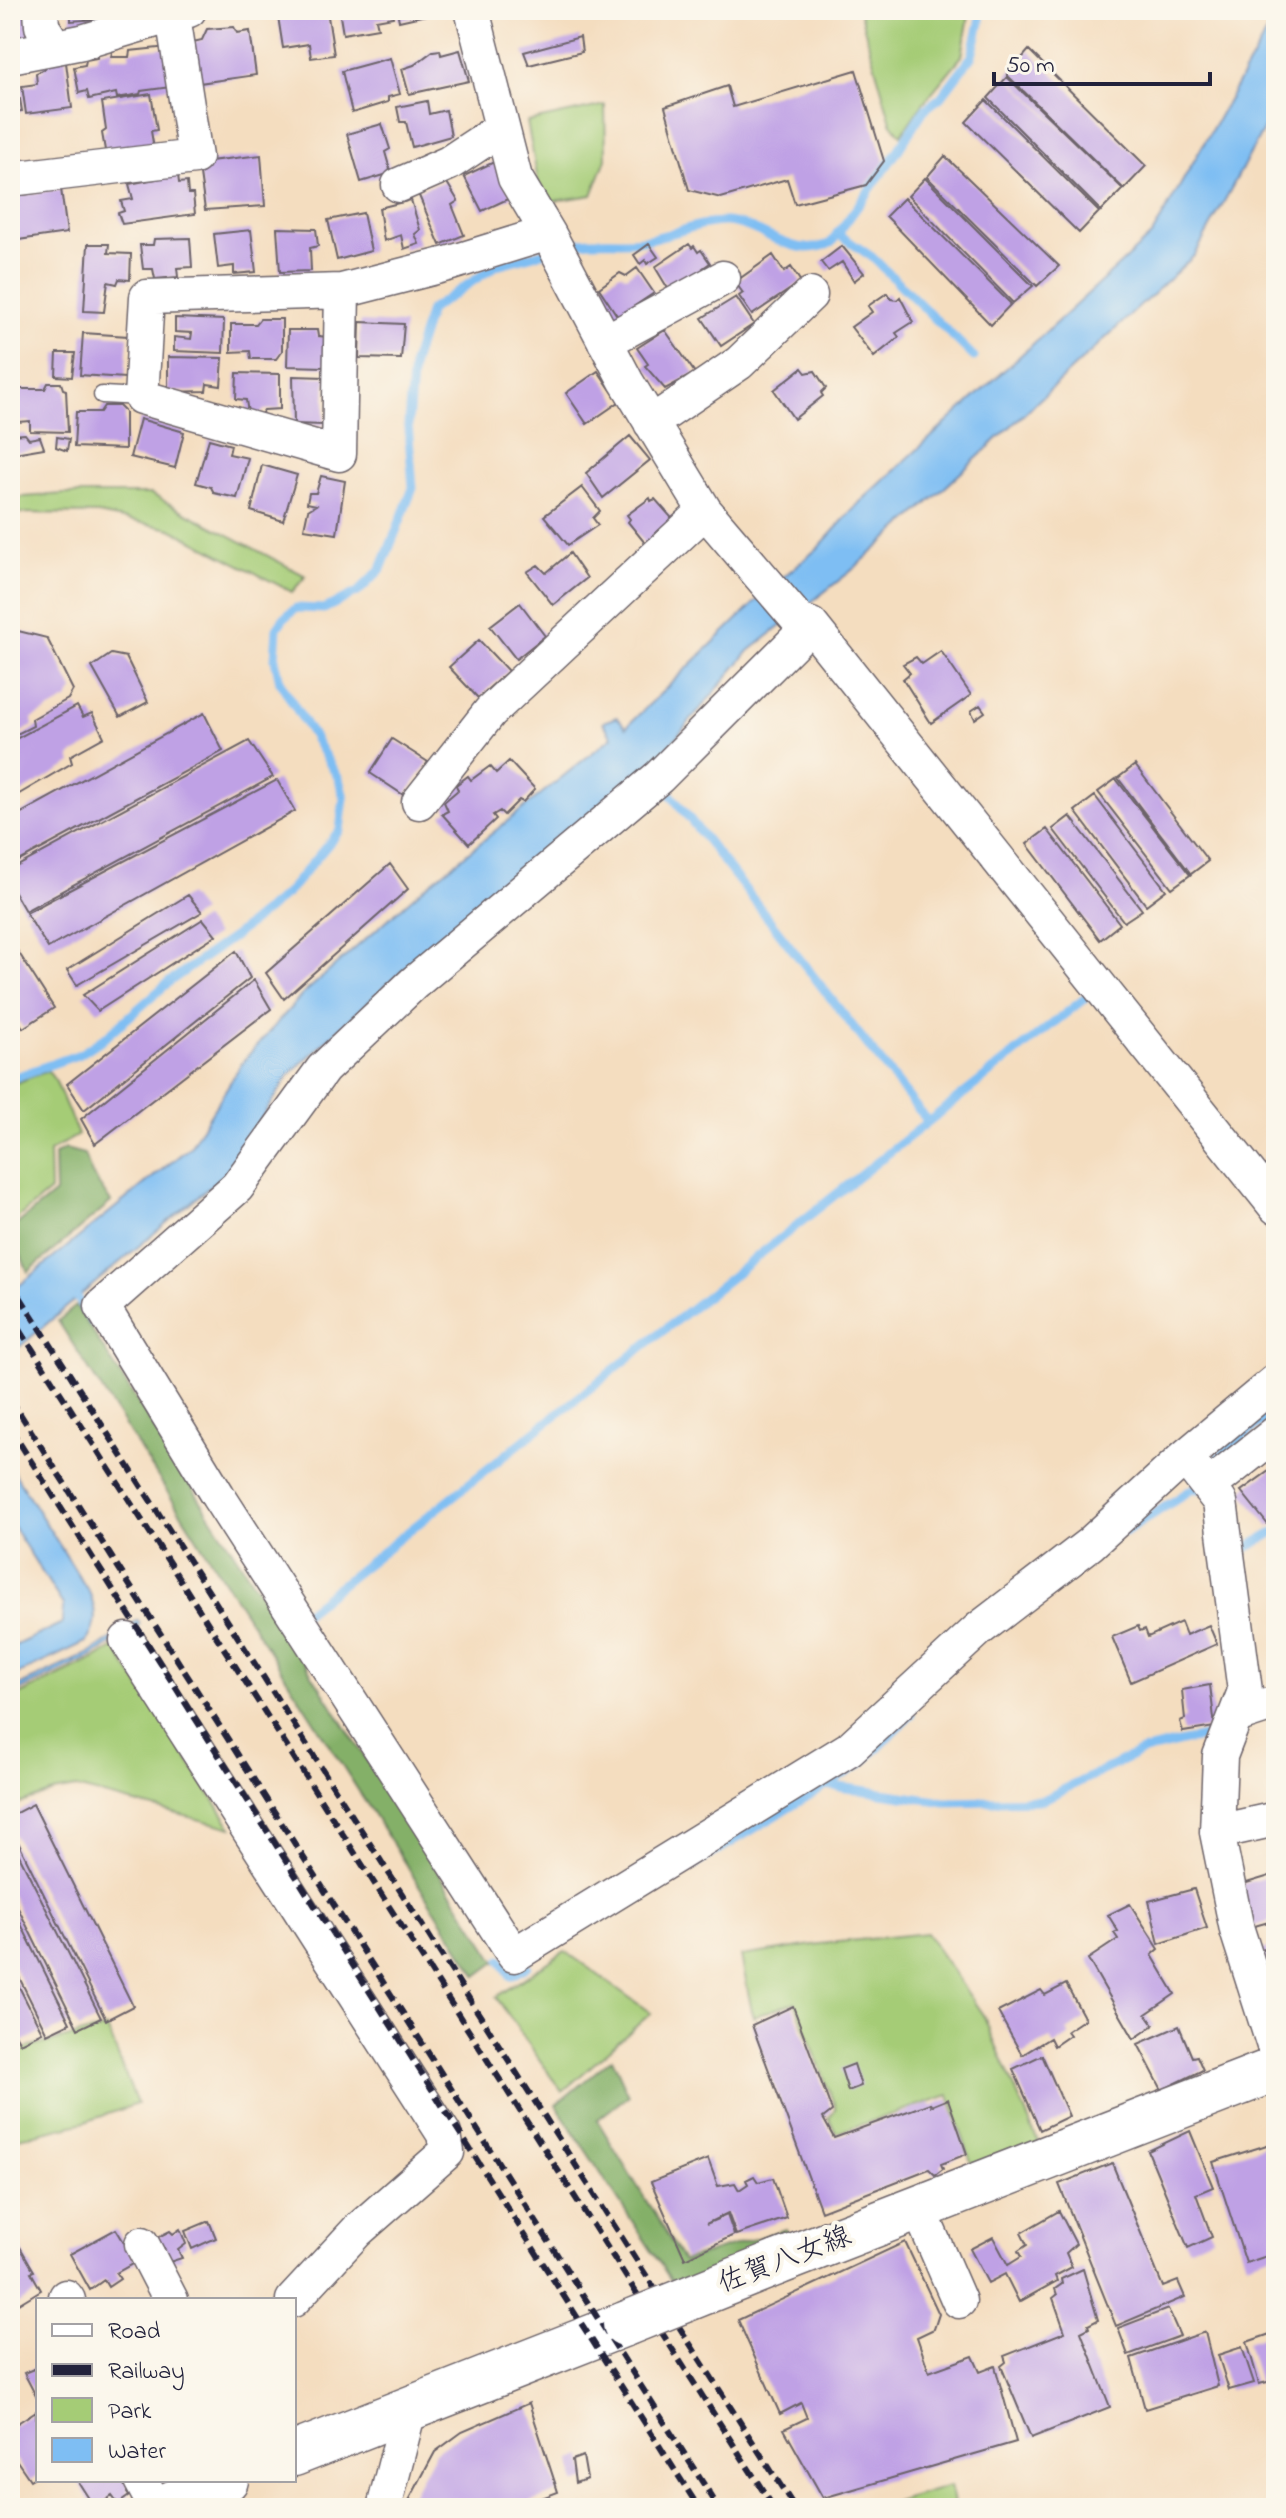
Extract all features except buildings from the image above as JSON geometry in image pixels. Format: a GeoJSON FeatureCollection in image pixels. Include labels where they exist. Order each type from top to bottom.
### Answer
{"type":"FeatureCollection","features":[{"type":"Feature","properties":{"kind":"main road","name":"佐賀八女線"},"geometry":{"type":"LineString","coordinates":[[296,2453],[1275,2069]]}},
{"type":"Feature","properties":{"kind":"main road"},"geometry":{"type":"LineString","coordinates":[[159,2508],[221,2482]]}},
{"type":"Feature","properties":{"kind":"street"},"geometry":{"type":"LineString","coordinates":[[41,10],[42,26],[55,47]]}},
{"type":"Feature","properties":{"kind":"street"},"geometry":{"type":"LineString","coordinates":[[472,10],[515,178],[651,423],[705,511],[799,621],[811,625],[1276,1207]]}},
{"type":"Feature","properties":{"kind":"street"},"geometry":{"type":"LineString","coordinates":[[10,56],[82,42],[123,20],[181,13],[195,157],[10,179]]}},
{"type":"Feature","properties":{"kind":"street"},"geometry":{"type":"LineString","coordinates":[[399,185],[449,163],[502,128]]}},
{"type":"Feature","properties":{"kind":"street"},"geometry":{"type":"LineString","coordinates":[[342,291],[339,454],[141,397],[147,297],[342,291],[451,263],[548,233]]}},
{"type":"Feature","properties":{"kind":"street"},"geometry":{"type":"LineString","coordinates":[[605,342],[723,278]]}},
{"type":"Feature","properties":{"kind":"street"},"geometry":{"type":"LineString","coordinates":[[651,423],[739,363],[810,295]]}},
{"type":"Feature","properties":{"kind":"street"},"geometry":{"type":"LineString","coordinates":[[419,802],[490,712],[705,511]]}},
{"type":"Feature","properties":{"kind":"street"},"geometry":{"type":"LineString","coordinates":[[811,625],[659,777],[414,983],[323,1069],[237,1187],[102,1306],[218,1496],[514,1955],[849,1749],[979,1629],[1090,1544],[1185,1457],[1276,1381]]}},
{"type":"Feature","properties":{"kind":"street"},"geometry":{"type":"LineString","coordinates":[[1208,1487],[1276,1433]]}},
{"type":"Feature","properties":{"kind":"street"},"geometry":{"type":"LineString","coordinates":[[1185,1457],[1220,1502],[1245,1691],[1220,1756],[1217,1832],[1237,1930],[1275,2069]]}},
{"type":"Feature","properties":{"kind":"street"},"geometry":{"type":"LineString","coordinates":[[127,1640],[444,2134],[447,2152],[357,2231],[295,2298]]}},
{"type":"Feature","properties":{"kind":"street"},"geometry":{"type":"LineString","coordinates":[[1236,1716],[1276,1703]]}},
{"type":"Feature","properties":{"kind":"street"},"geometry":{"type":"LineString","coordinates":[[1217,1832],[1276,1819]]}},
{"type":"Feature","properties":{"kind":"street"},"geometry":{"type":"LineString","coordinates":[[919,2209],[959,2301]]}},
{"type":"Feature","properties":{"kind":"street"},"geometry":{"type":"LineString","coordinates":[[142,2244],[170,2298]]}},
{"type":"Feature","properties":{"kind":"street"},"geometry":{"type":"LineString","coordinates":[[384,2508],[409,2410]]}},
{"type":"Feature","properties":{"kind":"street"},"geometry":{"type":"LineString","coordinates":[[142,2482],[159,2508]]}},
{"type":"Feature","properties":{"kind":"lane"},"geometry":{"type":"LineString","coordinates":[[102,395],[141,397]]}},
{"type":"Feature","properties":{"kind":"green space"},"geometry":{"type":"Polygon","coordinates":[[[859,10],[970,10],[962,56],[901,135],[891,122],[859,10]]]}},
{"type":"Feature","properties":{"kind":"green space"},"geometry":{"type":"Polygon","coordinates":[[[605,105],[606,159],[592,195],[542,203],[527,122],[605,105]]]}},
{"type":"Feature","properties":{"kind":"green space"},"geometry":{"type":"Polygon","coordinates":[[[64,494],[151,494],[306,576],[292,592],[171,529],[98,514],[10,513],[10,498],[64,494]]]}},
{"type":"Feature","properties":{"kind":"green space"},"geometry":{"type":"Polygon","coordinates":[[[48,1071],[56,1082],[78,1135],[49,1152],[50,1191],[10,1224],[10,1085],[48,1071]]]}},
{"type":"Feature","properties":{"kind":"green space"},"geometry":{"type":"Polygon","coordinates":[[[65,1149],[84,1154],[92,1174],[111,1202],[28,1272],[10,1230],[55,1193],[54,1155],[65,1149]]]}},
{"type":"Feature","properties":{"kind":"green space"},"geometry":{"type":"Polygon","coordinates":[[[76,1306],[496,1962],[477,1976],[58,1321],[76,1306]]]}},
{"type":"Feature","properties":{"kind":"green space"},"geometry":{"type":"Polygon","coordinates":[[[114,1647],[232,1828],[76,1788],[53,1792],[10,1807],[10,1699],[114,1647]]]}},
{"type":"Feature","properties":{"kind":"green space"},"geometry":{"type":"Polygon","coordinates":[[[926,1933],[983,2015],[1039,2144],[975,2174],[949,2095],[836,2133],[829,2118],[836,2109],[795,2002],[753,2017],[741,1956],[926,1933]]]}},
{"type":"Feature","properties":{"kind":"green space"},"geometry":{"type":"Polygon","coordinates":[[[565,1951],[651,2013],[562,2092],[496,1997],[565,1951]]]}},
{"type":"Feature","properties":{"kind":"green space"},"geometry":{"type":"Polygon","coordinates":[[[107,2028],[137,2104],[85,2122],[10,2140],[10,2052],[107,2028]]]}},
{"type":"Feature","properties":{"kind":"green space"},"geometry":{"type":"Polygon","coordinates":[[[612,2058],[629,2095],[597,2120],[683,2261],[786,2229],[794,2247],[676,2288],[556,2105],[612,2058]]]}},
{"type":"Feature","properties":{"kind":"green space"},"geometry":{"type":"Polygon","coordinates":[[[949,2486],[955,2508],[877,2508],[949,2486]]]}},
{"type":"Feature","properties":{"kind":"water"},"geometry":{"type":"Polygon","coordinates":[[[1276,16],[1276,106],[1195,255],[937,495],[851,571],[749,651],[658,759],[418,956],[289,1075],[228,1171],[18,1348],[10,1350],[10,1293],[190,1147],[244,1060],[302,995],[419,892],[612,737],[603,722],[617,717],[626,727],[770,588],[818,548],[858,504],[1152,235],[1276,16]]]}},
{"type":"Feature","properties":{"kind":"water"},"geometry":{"type":"Polygon","coordinates":[[[10,1466],[90,1594],[95,1619],[86,1642],[10,1678],[10,1648],[62,1623],[63,1605],[10,1522],[10,1466]]]}},
{"type":"Feature","properties":{"kind":"water"},"geometry":{"type":"Polygon","coordinates":[[[138,1620],[140,1624],[93,1656],[10,1695],[10,1690],[92,1652],[138,1620]]]}},
{"type":"Feature","properties":{"kind":"waterway"},"geometry":{"type":"LineString","coordinates":[[563,246],[593,241],[642,240],[726,222],[803,248],[831,243],[924,110],[941,97],[972,56],[980,10]]}},
{"type":"Feature","properties":{"kind":"waterway"},"geometry":{"type":"LineString","coordinates":[[837,233],[872,257],[974,357]]}},
{"type":"Feature","properties":{"kind":"waterway"},"geometry":{"type":"LineString","coordinates":[[10,1079],[80,1054],[107,1036],[169,982],[236,935],[287,893],[340,830],[344,798],[339,779],[280,682],[275,659],[277,628],[296,608],[324,609],[358,592],[381,569],[413,488],[408,424],[413,363],[430,310],[497,265],[549,251]]}},
{"type":"Feature","properties":{"kind":"waterway"},"geometry":{"type":"LineString","coordinates":[[671,795],[928,1122]]}},
{"type":"Feature","properties":{"kind":"waterway"},"geometry":{"type":"LineString","coordinates":[[301,1616],[1084,999]]}},
{"type":"Feature","properties":{"kind":"waterway"},"geometry":{"type":"LineString","coordinates":[[77,1297],[92,1321]]}},
{"type":"Feature","properties":{"kind":"waterway"},"geometry":{"type":"LineString","coordinates":[[1217,1458],[1276,1409]]}},
{"type":"Feature","properties":{"kind":"waterway"},"geometry":{"type":"LineString","coordinates":[[1126,1532],[1194,1488],[1197,1490]]}},
{"type":"Feature","properties":{"kind":"waterway"},"geometry":{"type":"LineString","coordinates":[[1236,1554],[1276,1531]]}},
{"type":"Feature","properties":{"kind":"waterway"},"geometry":{"type":"LineString","coordinates":[[656,1888],[860,1765],[911,1715]]}},
{"type":"Feature","properties":{"kind":"waterway"},"geometry":{"type":"LineString","coordinates":[[825,1785],[945,1802],[1042,1800],[1141,1752],[1215,1734],[1217,1730]]}},
{"type":"Feature","properties":{"kind":"waterway"},"geometry":{"type":"LineString","coordinates":[[501,1960],[511,1976],[527,1966]]}},
{"type":"Feature","properties":{"kind":"railway"},"geometry":{"type":"LineString","coordinates":[[10,1281],[795,2508]]}},
{"type":"Feature","properties":{"kind":"railway"},"geometry":{"type":"LineString","coordinates":[[10,1314],[774,2508]]}},
{"type":"Feature","properties":{"kind":"railway"},"geometry":{"type":"LineString","coordinates":[[10,1398],[719,2508]]}},
{"type":"Feature","properties":{"kind":"railway"},"geometry":{"type":"LineString","coordinates":[[10,1428],[699,2508]]}}]}
